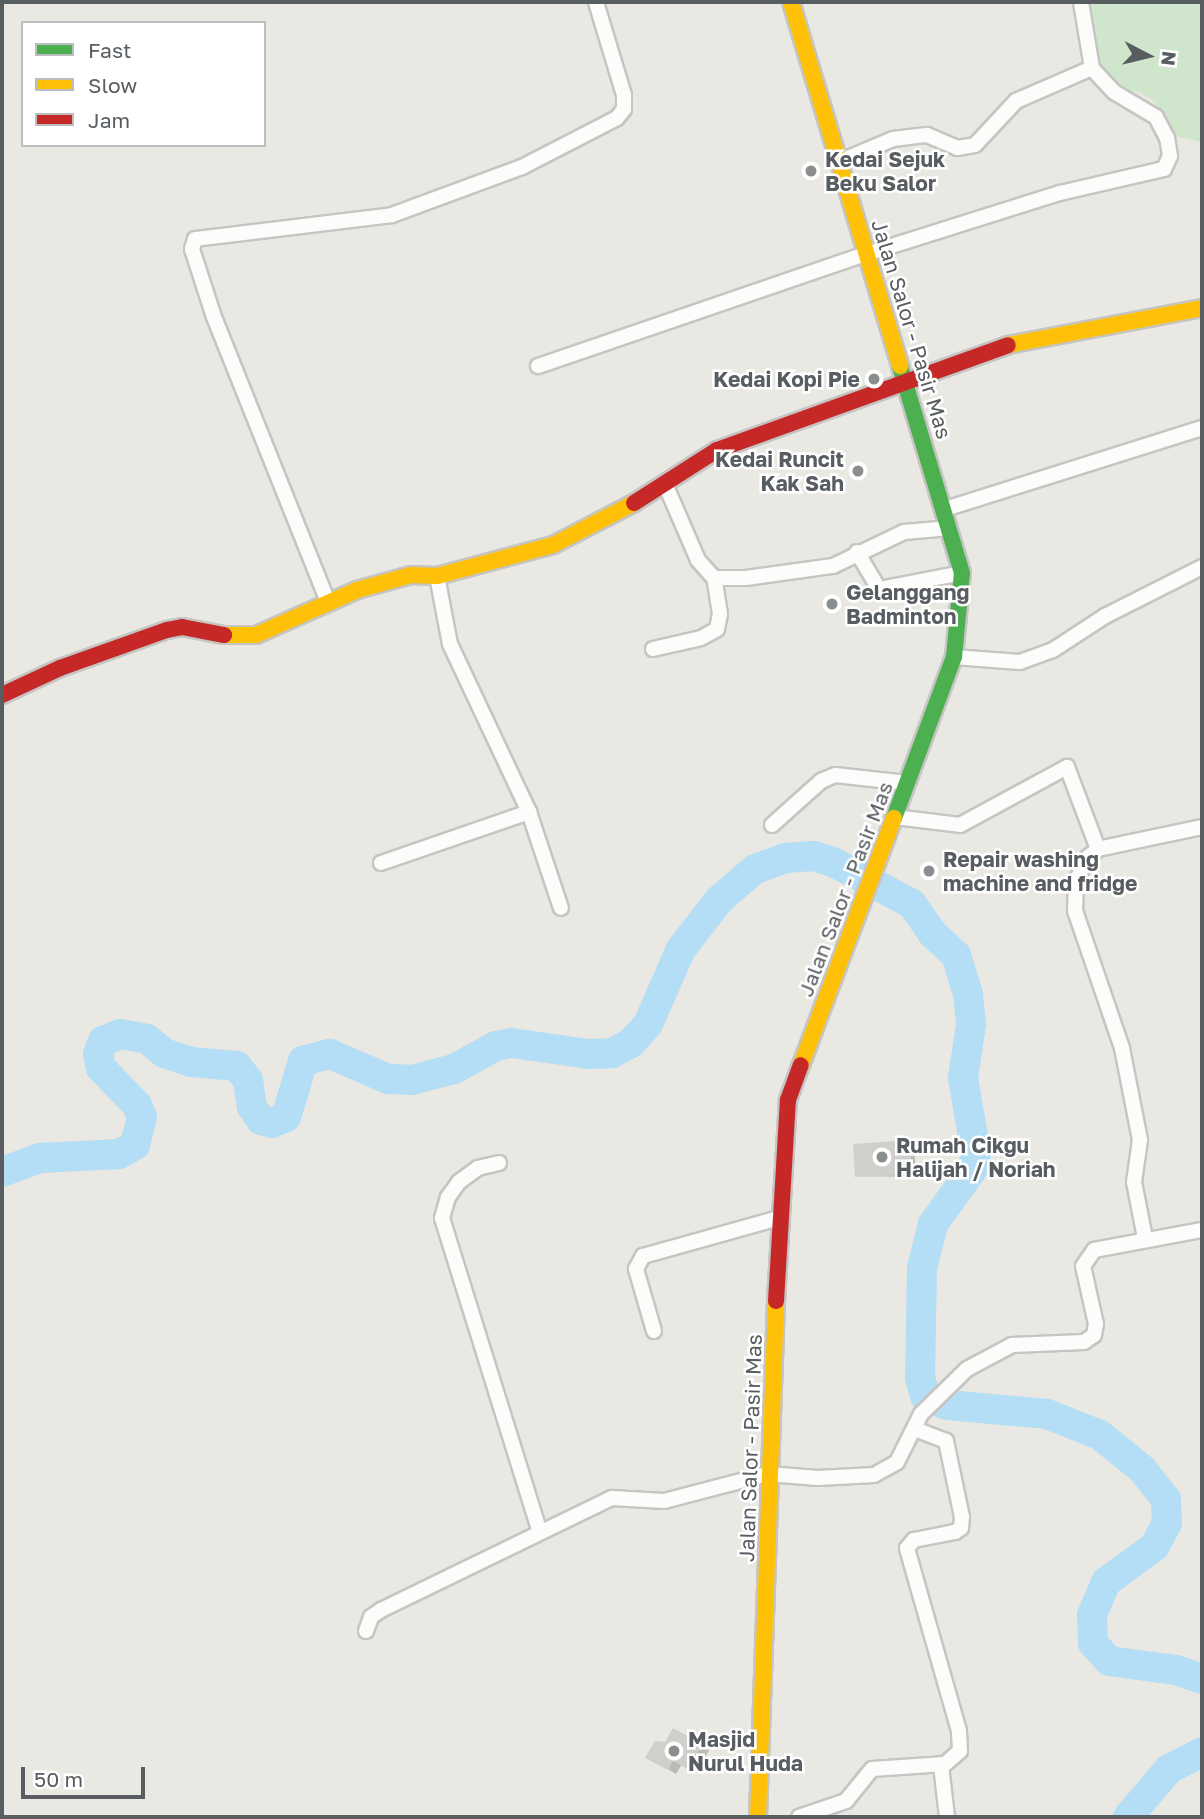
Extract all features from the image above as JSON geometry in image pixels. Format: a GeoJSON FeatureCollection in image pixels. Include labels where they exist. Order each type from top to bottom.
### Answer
{"type":"FeatureCollection","features":[{"type":"Feature","properties":{"kind":"main road","name":"Jalan Salor - Pasir Mas"},"geometry":{"type":"LineString","coordinates":[[758,1817],[768,1474],[779,1218],[788,1100],[954,657],[962,573],[945,509],[866,254],[841,161],[791,2]]}},
{"type":"Feature","properties":{"kind":"main road"},"geometry":{"type":"LineString","coordinates":[[2,695],[60,668],[167,630],[182,627],[228,636],[256,635],[328,602],[411,575],[437,576],[553,545],[666,486],[717,450],[995,348],[1202,308]]}},
{"type":"Feature","properties":{"kind":"street"},"geometry":{"type":"LineString","coordinates":[[328,602],[213,314],[192,249],[195,239],[392,215],[522,167],[617,118],[624,109],[624,95],[596,2]]}},
{"type":"Feature","properties":{"kind":"street"},"geometry":{"type":"LineString","coordinates":[[538,366],[866,254],[1060,193],[1164,169],[1170,156],[1167,138],[1156,117],[1114,92],[1092,68],[1081,2]]}},
{"type":"Feature","properties":{"kind":"street"},"geometry":{"type":"LineString","coordinates":[[841,161],[893,139],[927,135],[957,148],[975,145],[1016,101],[1092,68]]}},
{"type":"Feature","properties":{"kind":"street"},"geometry":{"type":"LineString","coordinates":[[945,509],[1202,428]]}},
{"type":"Feature","properties":{"kind":"street"},"geometry":{"type":"LineString","coordinates":[[653,649],[701,638],[717,629],[720,614],[714,578],[698,560],[666,486]]}},
{"type":"Feature","properties":{"kind":"street"},"geometry":{"type":"LineString","coordinates":[[714,578],[797,573],[833,566],[857,552],[904,532],[950,528]]}},
{"type":"Feature","properties":{"kind":"street"},"geometry":{"type":"LineString","coordinates":[[857,552],[871,581],[879,589],[962,573]]}},
{"type":"Feature","properties":{"kind":"street"},"geometry":{"type":"LineString","coordinates":[[954,657],[1020,662],[1053,650],[1105,616],[1202,567]]}},
{"type":"Feature","properties":{"kind":"street"},"geometry":{"type":"LineString","coordinates":[[437,576],[450,644],[529,812],[561,908]]}},
{"type":"Feature","properties":{"kind":"street"},"geometry":{"type":"LineString","coordinates":[[895,817],[960,825],[1067,767],[1098,849]]}},
{"type":"Feature","properties":{"kind":"street"},"geometry":{"type":"LineString","coordinates":[[772,825],[821,781],[835,775],[908,783]]}},
{"type":"Feature","properties":{"kind":"street"},"geometry":{"type":"LineString","coordinates":[[381,863],[529,812]]}},
{"type":"Feature","properties":{"kind":"street"},"geometry":{"type":"LineString","coordinates":[[1145,1238],[1134,1182],[1140,1140],[1122,1048],[1075,911],[1076,881],[1087,858],[1098,849],[1202,827]]}},
{"type":"Feature","properties":{"kind":"street"},"geometry":{"type":"LineString","coordinates":[[499,1163],[478,1168],[459,1182],[447,1197],[442,1218],[539,1529]]}},
{"type":"Feature","properties":{"kind":"street"},"geometry":{"type":"LineString","coordinates":[[654,1331],[636,1269],[643,1256],[779,1218]]}},
{"type":"Feature","properties":{"kind":"street"},"geometry":{"type":"LineString","coordinates":[[366,1631],[371,1617],[381,1610],[539,1529],[612,1497],[664,1502],[768,1474],[818,1478],[874,1475],[897,1462],[921,1414],[967,1369],[1012,1345],[1084,1342],[1094,1335],[1096,1324],[1083,1266],[1086,1257],[1094,1250],[1145,1238],[1202,1230]]}},
{"type":"Feature","properties":{"kind":"street"},"geometry":{"type":"LineString","coordinates":[[799,1817],[846,1801],[872,1769],[887,1764],[941,1765],[955,1757],[960,1739],[907,1548],[914,1540],[955,1532],[961,1528],[962,1517],[946,1441],[914,1429]]}},
{"type":"Feature","properties":{"kind":"street"},"geometry":{"type":"LineString","coordinates":[[941,1765],[947,1817]]}},
{"type":"Feature","properties":{"kind":"green space"},"geometry":{"type":"Polygon","coordinates":[[[1086,2],[1202,2],[1202,142],[1169,135],[1155,102],[1140,92],[1122,90],[1106,77],[1097,63],[1086,2]]]}},
{"type":"Feature","properties":{"kind":"building","name":"Rumah Cikgu Halijah / Noriah"},"geometry":{"type":"Polygon","coordinates":[[[910,1140],[912,1175],[855,1177],[853,1144],[910,1140]]]}},
{"type":"Feature","properties":{"kind":"building","name":"Masjid Nurul Huda"},"geometry":{"type":"Polygon","coordinates":[[[673,1728],[702,1744],[688,1769],[673,1761],[668,1770],[645,1758],[655,1741],[665,1742],[673,1728]]]}},
{"type":"Feature","properties":{"kind":"waterway"},"geometry":{"type":"LineString","coordinates":[[2,1172],[40,1158],[119,1154],[135,1145],[142,1117],[137,1105],[101,1068],[98,1054],[103,1041],[120,1034],[147,1039],[164,1053],[191,1062],[237,1066],[248,1080],[252,1107],[261,1120],[272,1123],[286,1117],[303,1061],[330,1054],[388,1079],[412,1080],[454,1069],[496,1046],[512,1043],[588,1054],[612,1053],[631,1043],[648,1024],[681,949],[719,900],[755,869],[785,858],[814,856],[835,863],[912,904],[932,933],[956,955],[968,994],[971,1025],[963,1078],[976,1154],[972,1170],[933,1224],[922,1268],[920,1378],[925,1396],[947,1405],[1047,1414],[1100,1435],[1143,1470],[1166,1499],[1167,1523],[1155,1546],[1106,1582],[1092,1615],[1093,1643],[1109,1661],[1176,1670],[1202,1679]]}},
{"type":"Feature","properties":{"kind":"waterway"},"geometry":{"type":"LineString","coordinates":[[1128,1817],[1169,1769],[1202,1752]]}},
{"type":"Feature","properties":{"kind":"traffic: fast"},"geometry":{"type":"LineString","coordinates":[[894,818],[954,657],[962,573],[900,366]]}},
{"type":"Feature","properties":{"kind":"traffic: slow"},"geometry":{"type":"LineString","coordinates":[[791,2],[900,366]]}},
{"type":"Feature","properties":{"kind":"traffic: slow"},"geometry":{"type":"LineString","coordinates":[[1008,345],[1202,308]]}},
{"type":"Feature","properties":{"kind":"traffic: slow"},"geometry":{"type":"LineString","coordinates":[[224,635],[256,635],[357,590],[411,575],[437,576],[553,545],[634,503]]}},
{"type":"Feature","properties":{"kind":"traffic: slow"},"geometry":{"type":"LineString","coordinates":[[801,1065],[894,818]]}},
{"type":"Feature","properties":{"kind":"traffic: slow"},"geometry":{"type":"LineString","coordinates":[[758,1817],[776,1301]]}},
{"type":"Feature","properties":{"kind":"traffic: jam"},"geometry":{"type":"LineString","coordinates":[[634,503],[717,450],[1008,345]]}},
{"type":"Feature","properties":{"kind":"traffic: jam"},"geometry":{"type":"LineString","coordinates":[[2,695],[60,668],[167,630],[182,627],[224,635]]}},
{"type":"Feature","properties":{"kind":"traffic: jam"},"geometry":{"type":"LineString","coordinates":[[776,1301],[788,1100],[801,1065]]}},
{"type":"Feature","properties":{"kind":"place","name":"Kedai Sejuk Beku Salor"},"geometry":{"type":"Point","coordinates":[811,171]}},
{"type":"Feature","properties":{"kind":"place","name":"Kedai Kopi Pie"},"geometry":{"type":"Point","coordinates":[874,379]}},
{"type":"Feature","properties":{"kind":"place","name":"Kedai Runcit Kak Sah"},"geometry":{"type":"Point","coordinates":[858,471]}},
{"type":"Feature","properties":{"kind":"place","name":"Gelanggang Badminton"},"geometry":{"type":"Point","coordinates":[832,604]}},
{"type":"Feature","properties":{"kind":"place","name":"Repair washing machine and fridge"},"geometry":{"type":"Point","coordinates":[929,871]}},
{"type":"Feature","properties":{"kind":"place","name":"Rumah Cikgu Halijah / Noriah"},"geometry":{"type":"Point","coordinates":[882,1157]}},
{"type":"Feature","properties":{"kind":"place","name":"Masjid Nurul Huda"},"geometry":{"type":"Point","coordinates":[674,1751]}}]}
